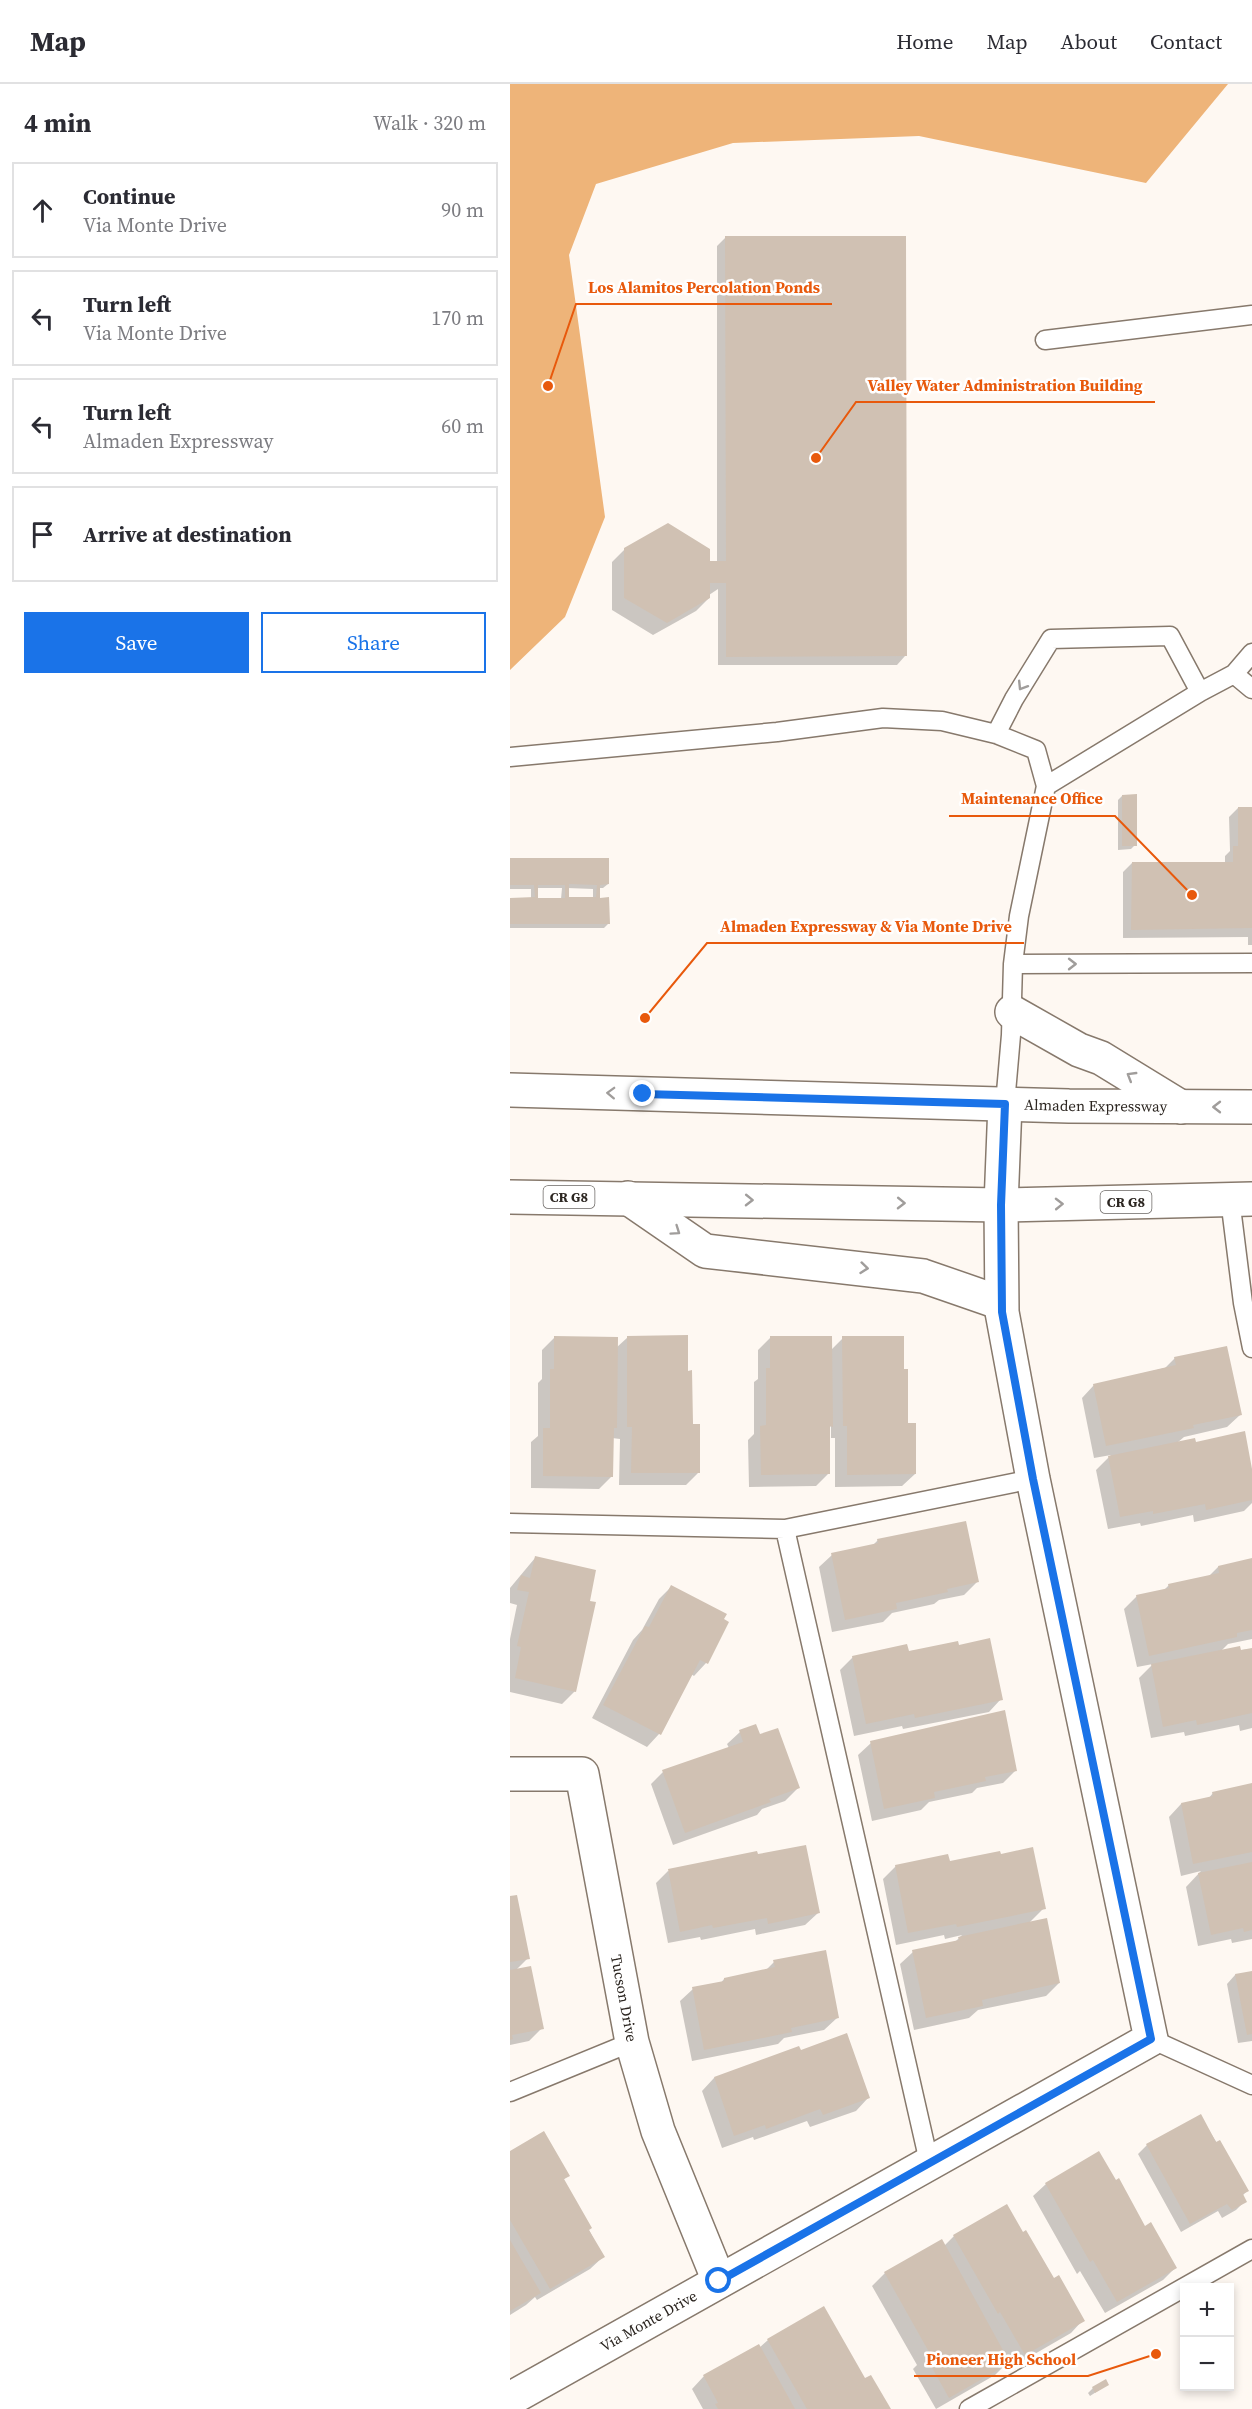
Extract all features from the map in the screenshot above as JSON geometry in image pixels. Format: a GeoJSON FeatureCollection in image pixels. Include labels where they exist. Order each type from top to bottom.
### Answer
{"type":"FeatureCollection","features":[{"type":"Feature","properties":{"kind":"street"},"geometry":{"type":"LineString","coordinates":[[1012,1012],[1079,1050],[1101,1058],[1181,1107]]}},
{"type":"Feature","properties":{"kind":"street","name":"Almaden Expressway"},"geometry":{"type":"LineString","coordinates":[[510,1090],[1005,1104],[1252,1107]]}},
{"type":"Feature","properties":{"kind":"street"},"geometry":{"type":"LineString","coordinates":[[1005,1104],[1001,1205],[1001,1303],[1033,1479],[1151,2039]]}},
{"type":"Feature","properties":{"kind":"street","name":"CR G8"},"geometry":{"type":"LineString","coordinates":[[510,1197],[1001,1205],[1241,1199]]}},
{"type":"Feature","properties":{"kind":"street"},"geometry":{"type":"LineString","coordinates":[[628,1198],[705,1251],[923,1276],[1001,1303]]}},
{"type":"Feature","properties":{"kind":"street","name":"Tucson Drive"},"geometry":{"type":"LineString","coordinates":[[510,1774],[582,1774],[632,2042],[658,2131],[719,2281]]}},
{"type":"Feature","properties":{"kind":"street","name":"Via Monte Drive"},"geometry":{"type":"LineString","coordinates":[[510,2399],[928,2162],[1151,2039]]}},
{"type":"Feature","properties":{"kind":"lane"},"geometry":{"type":"LineString","coordinates":[[1045,340],[1252,315]]}},
{"type":"Feature","properties":{"kind":"lane"},"geometry":{"type":"LineString","coordinates":[[996,734],[1014,699],[1051,639],[1170,636],[1200,692]]}},
{"type":"Feature","properties":{"kind":"lane"},"geometry":{"type":"LineString","coordinates":[[1046,786],[1200,692],[1234,674],[1252,653]]}},
{"type":"Feature","properties":{"kind":"lane"},"geometry":{"type":"LineString","coordinates":[[1234,674],[1252,689]]}},
{"type":"Feature","properties":{"kind":"lane"},"geometry":{"type":"LineString","coordinates":[[510,757],[777,732],[883,718],[942,721],[996,734],[1036,750],[1046,786],[1019,916],[1013,964],[1005,1104]]}},
{"type":"Feature","properties":{"kind":"lane"},"geometry":{"type":"LineString","coordinates":[[1013,964],[1252,963]]}},
{"type":"Feature","properties":{"kind":"lane"},"geometry":{"type":"LineString","coordinates":[[1241,1199],[1243,1303],[1252,1348]]}},
{"type":"Feature","properties":{"kind":"lane"},"geometry":{"type":"LineString","coordinates":[[510,1523],[785,1529],[1033,1479]]}},
{"type":"Feature","properties":{"kind":"lane"},"geometry":{"type":"LineString","coordinates":[[785,1529],[928,2162]]}},
{"type":"Feature","properties":{"kind":"lane"},"geometry":{"type":"LineString","coordinates":[[1151,2039],[1252,2085]]}},
{"type":"Feature","properties":{"kind":"lane"},"geometry":{"type":"LineString","coordinates":[[510,2092],[632,2042]]}},
{"type":"Feature","properties":{"kind":"lane"},"geometry":{"type":"LineString","coordinates":[[969,2409],[1252,2249]]}},
{"type":"Feature","properties":{"kind":"shaded area"},"geometry":{"type":"Polygon","coordinates":[[[510,84],[1228,84],[1146,183],[919,136],[733,143],[596,184],[569,255],[605,517],[565,617],[510,670],[510,84]]]}},
{"type":"Feature","properties":{"kind":"building"},"geometry":{"type":"Polygon","coordinates":[[[725,236],[906,236],[907,656],[726,657],[726,583],[710,583],[710,598],[667,623],[624,598],[624,548],[668,523],[710,549],[710,561],[726,561],[725,236]]]}},
{"type":"Feature","properties":{"kind":"building"},"geometry":{"type":"Polygon","coordinates":[[[1137,794],[1137,846],[1122,846],[1122,795],[1137,794]]]}},
{"type":"Feature","properties":{"kind":"building"},"geometry":{"type":"Polygon","coordinates":[[[1238,807],[1252,807],[1252,928],[1131,930],[1132,862],[1233,862],[1233,846],[1238,846],[1238,807]]]}},
{"type":"Feature","properties":{"kind":"building"},"geometry":{"type":"Polygon","coordinates":[[[510,858],[609,858],[609,884],[600,885],[600,898],[609,897],[610,924],[510,924],[510,898],[535,897],[534,885],[510,885],[510,858]],[[569,884],[569,897],[596,897],[597,885],[569,884]],[[538,885],[538,898],[565,898],[565,885],[538,885]]]}},
{"type":"Feature","properties":{"kind":"building"},"geometry":{"type":"Polygon","coordinates":[[[688,1335],[688,1371],[692,1370],[693,1424],[700,1424],[700,1473],[631,1473],[632,1427],[627,1427],[627,1336],[688,1335]]]}},
{"type":"Feature","properties":{"kind":"building"},"geometry":{"type":"Polygon","coordinates":[[[554,1336],[618,1337],[617,1428],[614,1428],[613,1477],[543,1476],[543,1428],[550,1428],[550,1369],[554,1369],[554,1336]]]}},
{"type":"Feature","properties":{"kind":"building"},"geometry":{"type":"Polygon","coordinates":[[[770,1336],[832,1336],[833,1427],[830,1426],[830,1474],[761,1475],[760,1426],[766,1425],[766,1368],[770,1368],[770,1336]]]}},
{"type":"Feature","properties":{"kind":"building"},"geometry":{"type":"Polygon","coordinates":[[[842,1336],[904,1336],[904,1369],[908,1369],[908,1423],[916,1423],[916,1474],[847,1475],[847,1426],[843,1426],[842,1336]]]}},
{"type":"Feature","properties":{"kind":"building"},"geometry":{"type":"Polygon","coordinates":[[[1227,1346],[1242,1415],[1193,1425],[1194,1428],[1106,1446],[1093,1384],[1176,1365],[1174,1357],[1227,1346]]]}},
{"type":"Feature","properties":{"kind":"building"},"geometry":{"type":"Polygon","coordinates":[[[1245,1431],[1252,1469],[1252,1500],[1206,1510],[1205,1504],[1153,1514],[1153,1511],[1120,1517],[1108,1456],[1195,1438],[1196,1442],[1245,1431]]]}},
{"type":"Feature","properties":{"kind":"building"},"geometry":{"type":"Polygon","coordinates":[[[966,1521],[979,1582],[947,1589],[948,1592],[896,1603],[897,1609],[845,1620],[831,1553],[878,1543],[877,1539],[966,1521]]]}},
{"type":"Feature","properties":{"kind":"building"},"geometry":{"type":"Polygon","coordinates":[[[535,1556],[596,1570],[590,1601],[596,1602],[576,1692],[515,1678],[521,1647],[517,1646],[529,1592],[517,1590],[521,1575],[530,1578],[535,1556]]]}},
{"type":"Feature","properties":{"kind":"building"},"geometry":{"type":"Polygon","coordinates":[[[1252,1558],[1252,1630],[1237,1633],[1237,1637],[1149,1656],[1136,1595],[1169,1588],[1168,1584],[1219,1573],[1218,1566],[1252,1558]]]}},
{"type":"Feature","properties":{"kind":"building"},"geometry":{"type":"Polygon","coordinates":[[[671,1585],[727,1614],[724,1619],[729,1622],[708,1664],[700,1660],[661,1735],[603,1705],[645,1626],[649,1627],[671,1585]]]}},
{"type":"Feature","properties":{"kind":"building"},"geometry":{"type":"Polygon","coordinates":[[[990,1638],[1003,1700],[915,1718],[914,1714],[866,1724],[852,1656],[907,1644],[909,1651],[958,1641],[959,1645],[990,1638]]]}},
{"type":"Feature","properties":{"kind":"building"},"geometry":{"type":"Polygon","coordinates":[[[1240,1646],[1241,1650],[1252,1648],[1252,1713],[1197,1725],[1196,1720],[1163,1727],[1151,1664],[1240,1646]]]}},
{"type":"Feature","properties":{"kind":"building"},"geometry":{"type":"Polygon","coordinates":[[[1005,1710],[1017,1771],[985,1777],[986,1781],[934,1792],[935,1798],[884,1809],[870,1741],[1005,1710]]]}},
{"type":"Feature","properties":{"kind":"building"},"geometry":{"type":"Polygon","coordinates":[[[756,1724],[760,1734],[778,1728],[800,1788],[769,1799],[771,1802],[685,1833],[662,1770],[743,1742],[739,1730],[756,1724]]]}},
{"type":"Feature","properties":{"kind":"building"},"geometry":{"type":"Polygon","coordinates":[[[1252,1783],[1252,1852],[1193,1864],[1181,1803],[1213,1796],[1212,1792],[1252,1783]]]}},
{"type":"Feature","properties":{"kind":"building"},"geometry":{"type":"Polygon","coordinates":[[[806,1845],[820,1913],[768,1924],[767,1918],[713,1928],[712,1925],[680,1932],[668,1869],[757,1851],[758,1854],[806,1845]]]}},
{"type":"Feature","properties":{"kind":"building"},"geometry":{"type":"Polygon","coordinates":[[[1033,1847],[1046,1909],[957,1927],[956,1924],[908,1933],[895,1865],[948,1854],[950,1861],[1033,1847]]]}},
{"type":"Feature","properties":{"kind":"building"},"geometry":{"type":"Polygon","coordinates":[[[1252,1862],[1252,1930],[1244,1932],[1243,1928],[1211,1935],[1198,1873],[1252,1862]]]}},
{"type":"Feature","properties":{"kind":"building"},"geometry":{"type":"Polygon","coordinates":[[[517,1895],[530,1959],[510,1962],[510,1896],[517,1895]]]}},
{"type":"Feature","properties":{"kind":"building"},"geometry":{"type":"Polygon","coordinates":[[[1047,1918],[1060,1983],[982,2000],[983,2006],[926,2018],[912,1950],[959,1940],[958,1937],[1047,1918]]]}},
{"type":"Feature","properties":{"kind":"building"},"geometry":{"type":"Polygon","coordinates":[[[826,1950],[839,2018],[791,2028],[792,2032],[704,2050],[692,1987],[775,1967],[773,1960],[826,1950]]]}},
{"type":"Feature","properties":{"kind":"building"},"geometry":{"type":"Polygon","coordinates":[[[531,1966],[544,2029],[512,2035],[513,2039],[510,2040],[510,1970],[531,1966]]]}},
{"type":"Feature","properties":{"kind":"building"},"geometry":{"type":"Polygon","coordinates":[[[1252,1971],[1252,2034],[1247,2035],[1235,1974],[1252,1971]]]}},
{"type":"Feature","properties":{"kind":"building"},"geometry":{"type":"Polygon","coordinates":[[[847,2033],[870,2098],[823,2115],[820,2109],[766,2129],[765,2125],[734,2136],[714,2077],[799,2046],[801,2050],[847,2033]]]}},
{"type":"Feature","properties":{"kind":"building"},"geometry":{"type":"Polygon","coordinates":[[[1201,2114],[1216,2142],[1220,2140],[1249,2191],[1243,2194],[1247,2202],[1232,2210],[1227,2204],[1190,2224],[1146,2144],[1201,2114]]]}},
{"type":"Feature","properties":{"kind":"building"},"geometry":{"type":"Polygon","coordinates":[[[544,2131],[570,2176],[564,2179],[592,2228],[589,2230],[605,2257],[550,2289],[510,2220],[510,2151],[544,2131]]]}},
{"type":"Feature","properties":{"kind":"building"},"geometry":{"type":"Polygon","coordinates":[[[1099,2151],[1116,2180],[1119,2178],[1145,2226],[1151,2222],[1177,2268],[1117,2302],[1093,2260],[1090,2262],[1045,2183],[1099,2151]]]}},
{"type":"Feature","properties":{"kind":"building"},"geometry":{"type":"Polygon","coordinates":[[[1007,2204],[1023,2232],[1026,2230],[1054,2278],[1059,2275],[1085,2321],[1025,2355],[1000,2312],[998,2314],[953,2235],[1007,2204]]]}},
{"type":"Feature","properties":{"kind":"building"},"geometry":{"type":"Polygon","coordinates":[[[942,2239],[1010,2363],[949,2398],[925,2355],[929,2352],[884,2272],[942,2239]]]}},
{"type":"Feature","properties":{"kind":"building"},"geometry":{"type":"Polygon","coordinates":[[[510,2240],[541,2293],[510,2311],[510,2240]]]}},
{"type":"Feature","properties":{"kind":"building"},"geometry":{"type":"Polygon","coordinates":[[[824,2306],[865,2378],[871,2375],[891,2409],[807,2409],[767,2339],[824,2306]]]}},
{"type":"Feature","properties":{"kind":"building"},"geometry":{"type":"Polygon","coordinates":[[[759,2344],[795,2409],[718,2409],[715,2404],[718,2403],[703,2375],[759,2344]]]}},
{"type":"Feature","properties":{"kind":"building"},"geometry":{"type":"Polygon","coordinates":[[[1106,2379],[1109,2385],[1095,2393],[1092,2387],[1106,2379]]]}},
{"type":"Feature","properties":{"kind":"place","name":"Los Alamitos Percolation Ponds"},"geometry":{"type":"Point","coordinates":[548,386]}},
{"type":"Feature","properties":{"kind":"place","name":"Valley Water Administration Building"},"geometry":{"type":"Point","coordinates":[816,458]}},
{"type":"Feature","properties":{"kind":"place","name":"Maintenance Office"},"geometry":{"type":"Point","coordinates":[1192,895]}},
{"type":"Feature","properties":{"kind":"place","name":"Almaden Expressway & Via Monte Drive"},"geometry":{"type":"Point","coordinates":[645,1018]}},
{"type":"Feature","properties":{"kind":"place","name":"Pioneer High School"},"geometry":{"type":"Point","coordinates":[1156,2354]}},
{"type":"Feature","properties":{"kind":"route"},"geometry":{"type":"LineString","coordinates":[[643,1094],[1005,1104],[1001,1205],[1002,1312],[1033,1479],[1151,2039],[719,2281]]}}]}
